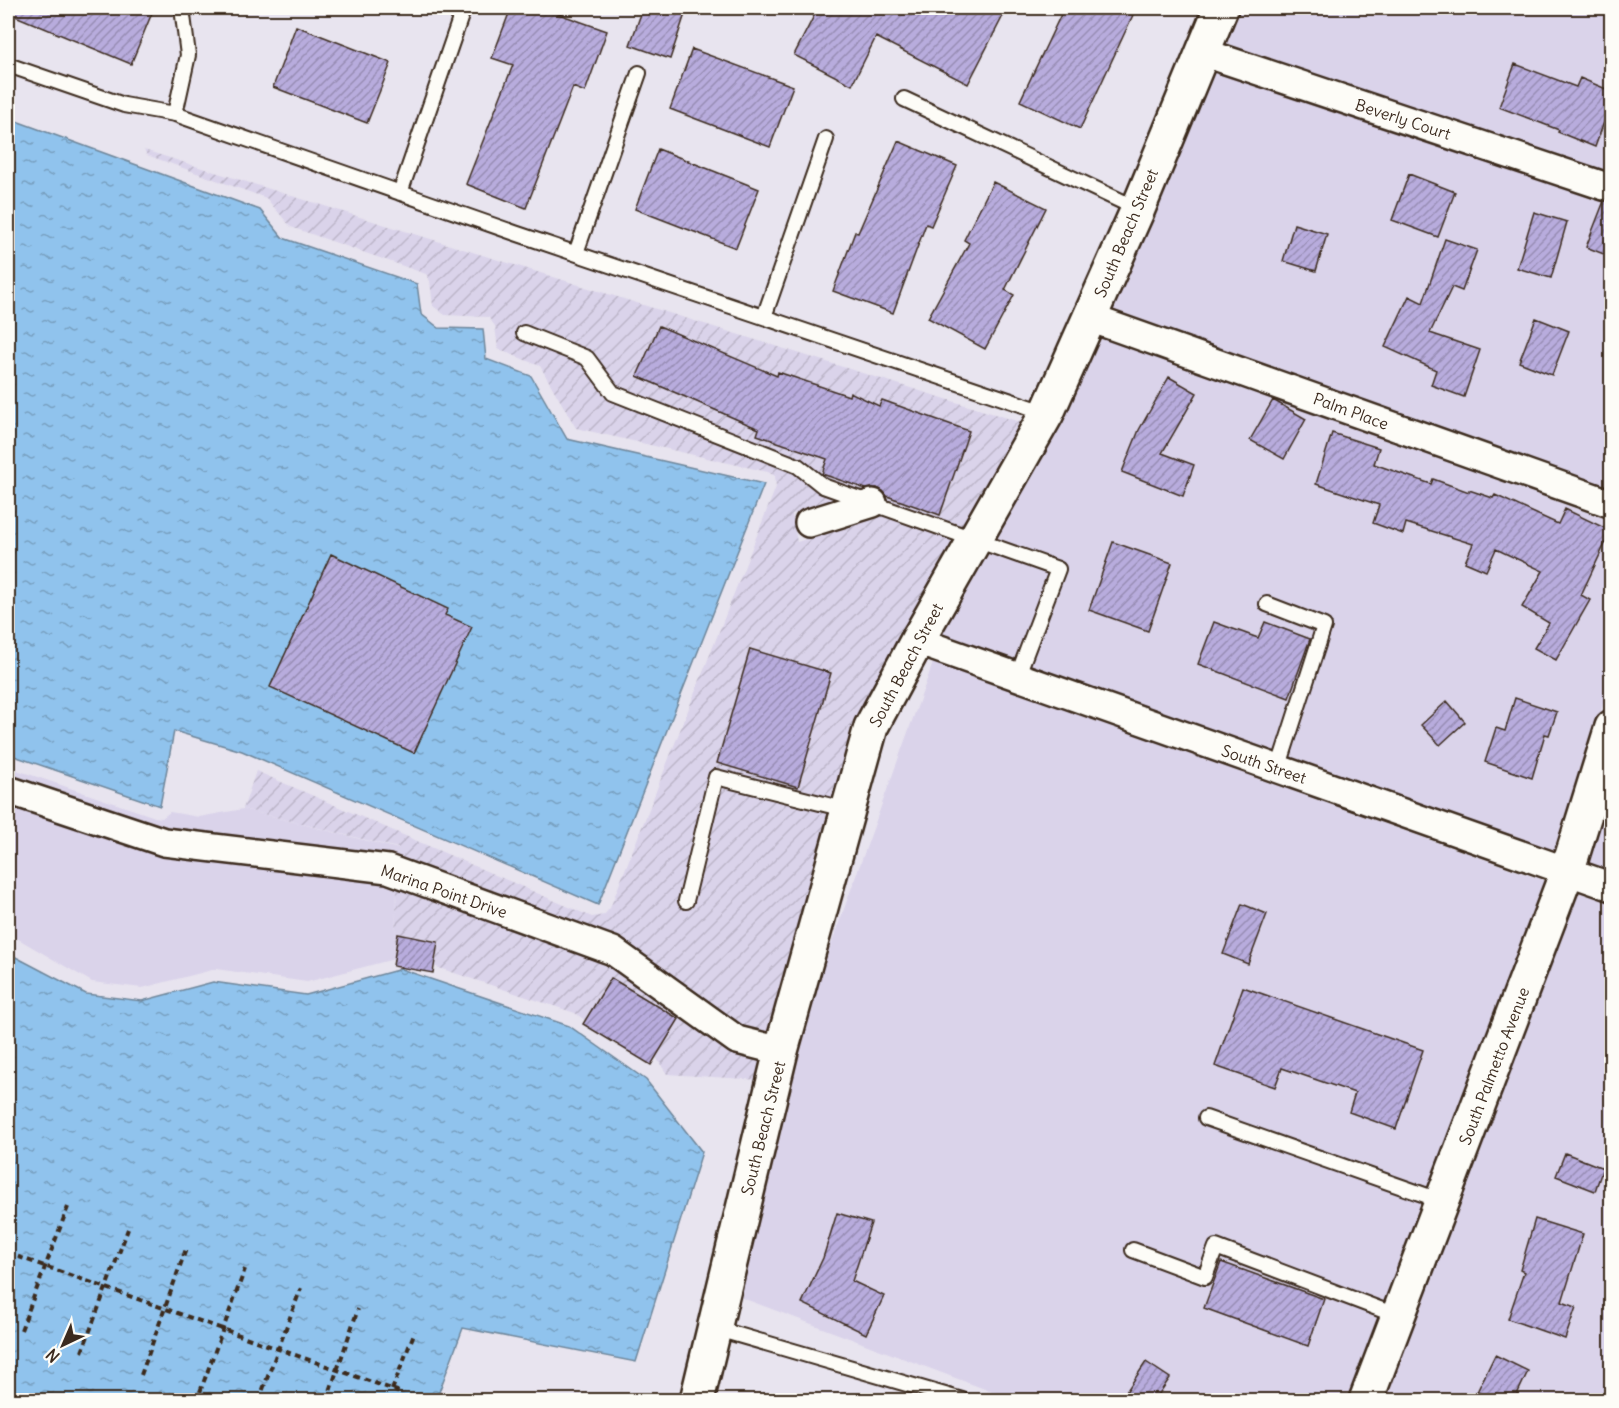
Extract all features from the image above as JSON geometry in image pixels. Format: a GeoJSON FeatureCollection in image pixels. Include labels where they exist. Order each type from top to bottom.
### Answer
{"type":"FeatureCollection","features":[{"type":"Feature","properties":{"kind":"street","name":"South Beach Street"},"geometry":{"type":"LineString","coordinates":[[697,1401],[781,1051],[872,727],[917,641],[1047,413],[1138,209],[1221,8]]}},
{"type":"Feature","properties":{"kind":"street","name":"Beverly Court"},"geometry":{"type":"LineString","coordinates":[[1202,52],[1604,186]]}},
{"type":"Feature","properties":{"kind":"street","name":"Palm Place"},"geometry":{"type":"LineString","coordinates":[[1090,318],[1611,504]]}},
{"type":"Feature","properties":{"kind":"street"},"geometry":{"type":"LineString","coordinates":[[809,523],[873,503]]}},
{"type":"Feature","properties":{"kind":"street","name":"South Street"},"geometry":{"type":"LineString","coordinates":[[917,641],[1611,887]]}},
{"type":"Feature","properties":{"kind":"street","name":"South Palmetto Avenue"},"geometry":{"type":"LineString","coordinates":[[1366,1401],[1567,872],[1611,727]]}},
{"type":"Feature","properties":{"kind":"street","name":"Marina Point Drive"},"geometry":{"type":"LineString","coordinates":[[8,790],[164,842],[388,869],[613,951],[737,1040],[781,1051]]}},
{"type":"Feature","properties":{"kind":"lane"},"geometry":{"type":"LineString","coordinates":[[175,114],[188,55],[182,8]]}},
{"type":"Feature","properties":{"kind":"lane"},"geometry":{"type":"LineString","coordinates":[[400,193],[463,10]]}},
{"type":"Feature","properties":{"kind":"lane"},"geometry":{"type":"LineString","coordinates":[[8,65],[124,105],[175,114],[1047,413]]}},
{"type":"Feature","properties":{"kind":"lane"},"geometry":{"type":"LineString","coordinates":[[576,253],[639,73]]}},
{"type":"Feature","properties":{"kind":"lane"},"geometry":{"type":"LineString","coordinates":[[904,99],[1138,209]]}},
{"type":"Feature","properties":{"kind":"lane"},"geometry":{"type":"LineString","coordinates":[[764,317],[826,139]]}},
{"type":"Feature","properties":{"kind":"lane"},"geometry":{"type":"LineString","coordinates":[[524,333],[587,358],[613,393],[798,466],[823,486],[1058,569],[1017,677]]}},
{"type":"Feature","properties":{"kind":"lane"},"geometry":{"type":"LineString","coordinates":[[1267,604],[1324,626],[1278,770]]}},
{"type":"Feature","properties":{"kind":"lane"},"geometry":{"type":"LineString","coordinates":[[686,901],[716,777],[848,810]]}},
{"type":"Feature","properties":{"kind":"lane"},"geometry":{"type":"LineString","coordinates":[[1206,1118],[1442,1201]]}},
{"type":"Feature","properties":{"kind":"lane"},"geometry":{"type":"LineString","coordinates":[[1133,1250],[1204,1277],[1216,1247],[1398,1316]]}},
{"type":"Feature","properties":{"kind":"lane"},"geometry":{"type":"LineString","coordinates":[[714,1328],[962,1401]]}},
{"type":"Feature","properties":{"kind":"path"},"geometry":{"type":"LineString","coordinates":[[8,1197],[11,1188]]}},
{"type":"Feature","properties":{"kind":"path"},"geometry":{"type":"LineString","coordinates":[[21,1330],[68,1207]]}},
{"type":"Feature","properties":{"kind":"path"},"geometry":{"type":"LineString","coordinates":[[82,1352],[128,1229]]}},
{"type":"Feature","properties":{"kind":"path"},"geometry":{"type":"LineString","coordinates":[[141,1375],[186,1249]]}},
{"type":"Feature","properties":{"kind":"path"},"geometry":{"type":"LineString","coordinates":[[8,1253],[397,1391],[393,1401]]}},
{"type":"Feature","properties":{"kind":"path"},"geometry":{"type":"LineString","coordinates":[[200,1392],[245,1269]]}},
{"type":"Feature","properties":{"kind":"path"},"geometry":{"type":"LineString","coordinates":[[259,1401],[301,1288]]}},
{"type":"Feature","properties":{"kind":"path"},"geometry":{"type":"LineString","coordinates":[[327,1401],[358,1309]]}},
{"type":"Feature","properties":{"kind":"path"},"geometry":{"type":"LineString","coordinates":[[392,1390],[415,1331]]}},
{"type":"Feature","properties":{"kind":"shaded area"},"geometry":{"type":"Polygon","coordinates":[[[1237,8],[1611,8],[1611,172],[1222,43],[1237,8]]]}},
{"type":"Feature","properties":{"kind":"shaded area"},"geometry":{"type":"Polygon","coordinates":[[[1210,71],[1611,203],[1611,488],[1109,308],[1210,71]]]}},
{"type":"Feature","properties":{"kind":"shaded area"},"geometry":{"type":"Polygon","coordinates":[[[144,150],[1020,422],[1009,452],[912,622],[772,1033],[744,1026],[619,937],[398,856],[398,848],[243,809],[256,771],[592,917],[604,915],[610,908],[776,487],[775,476],[768,472],[576,428],[540,366],[498,349],[495,326],[488,317],[445,315],[433,306],[430,281],[426,274],[291,227],[266,198],[147,155],[144,150]],[[884,484],[792,514],[797,542],[889,512],[884,484]]]}},
{"type":"Feature","properties":{"kind":"shaded area"},"geometry":{"type":"Polygon","coordinates":[[[1097,336],[1611,521],[1611,678],[1558,852],[943,634],[954,603],[1097,336]]]}},
{"type":"Feature","properties":{"kind":"shaded area"},"geometry":{"type":"Polygon","coordinates":[[[933,663],[1548,882],[1352,1400],[1014,1400],[737,1296],[806,1014],[933,663]]]}},
{"type":"Feature","properties":{"kind":"shaded area"},"geometry":{"type":"Polygon","coordinates":[[[8,767],[155,817],[162,818],[170,812],[199,817],[243,809],[399,849],[398,856],[169,828],[8,773],[8,767]]]}},
{"type":"Feature","properties":{"kind":"shaded area"},"geometry":{"type":"Polygon","coordinates":[[[1611,775],[1611,871],[1585,862],[1611,775]]]}},
{"type":"Feature","properties":{"kind":"shaded area"},"geometry":{"type":"Polygon","coordinates":[[[8,806],[157,856],[383,883],[397,888],[394,959],[307,982],[216,969],[142,988],[92,982],[8,933],[8,806]]]}},
{"type":"Feature","properties":{"kind":"shaded area"},"geometry":{"type":"Polygon","coordinates":[[[397,888],[605,964],[727,1052],[764,1062],[760,1080],[667,1074],[651,1050],[597,1029],[575,1013],[406,957],[394,959],[397,888]]]}},
{"type":"Feature","properties":{"kind":"shaded area"},"geometry":{"type":"Polygon","coordinates":[[[1575,891],[1611,903],[1611,1400],[1382,1400],[1575,891]]]}},
{"type":"Feature","properties":{"kind":"water"},"geometry":{"type":"Polygon","coordinates":[[[8,118],[260,210],[283,238],[417,284],[421,314],[439,328],[483,329],[486,359],[531,376],[567,439],[764,484],[598,905],[242,751],[174,731],[160,806],[8,754],[8,118]]]}},
{"type":"Feature","properties":{"kind":"water"},"geometry":{"type":"Polygon","coordinates":[[[8,953],[86,994],[142,1001],[213,982],[306,995],[401,969],[569,1026],[646,1080],[702,1152],[636,1362],[463,1328],[436,1400],[8,1400],[8,953]]]}},
{"type":"Feature","properties":{"kind":"building"},"geometry":{"type":"Polygon","coordinates":[[[8,8],[154,8],[131,64],[8,13],[8,8]]]}},
{"type":"Feature","properties":{"kind":"building"},"geometry":{"type":"Polygon","coordinates":[[[511,8],[542,8],[607,31],[585,92],[573,87],[526,208],[466,184],[513,65],[492,58],[511,8]]]}},
{"type":"Feature","properties":{"kind":"building"},"geometry":{"type":"Polygon","coordinates":[[[643,8],[687,8],[670,59],[630,45],[643,8]]]}},
{"type":"Feature","properties":{"kind":"building"},"geometry":{"type":"Polygon","coordinates":[[[818,8],[1007,8],[968,84],[876,37],[852,85],[794,55],[818,8]]]}},
{"type":"Feature","properties":{"kind":"building"},"geometry":{"type":"Polygon","coordinates":[[[1064,8],[1116,8],[1133,15],[1080,129],[1020,101],[1064,8]]]}},
{"type":"Feature","properties":{"kind":"building"},"geometry":{"type":"Polygon","coordinates":[[[296,26],[391,63],[367,123],[273,87],[296,26]]]}},
{"type":"Feature","properties":{"kind":"building"},"geometry":{"type":"Polygon","coordinates":[[[692,49],[793,86],[770,147],[670,109],[692,49]]]}},
{"type":"Feature","properties":{"kind":"building"},"geometry":{"type":"Polygon","coordinates":[[[1515,64],[1576,87],[1580,78],[1611,91],[1611,103],[1595,147],[1558,132],[1559,130],[1499,107],[1515,64]]]}},
{"type":"Feature","properties":{"kind":"building"},"geometry":{"type":"Polygon","coordinates":[[[898,141],[957,166],[931,226],[926,224],[893,313],[833,291],[855,232],[858,233],[898,141]]]}},
{"type":"Feature","properties":{"kind":"building"},"geometry":{"type":"Polygon","coordinates":[[[658,149],[759,189],[736,248],[635,209],[658,149]]]}},
{"type":"Feature","properties":{"kind":"building"},"geometry":{"type":"Polygon","coordinates":[[[1409,174],[1455,192],[1438,237],[1392,220],[1409,174]]]}},
{"type":"Feature","properties":{"kind":"building"},"geometry":{"type":"Polygon","coordinates":[[[993,182],[1046,208],[1005,290],[1014,295],[985,349],[928,318],[969,243],[964,240],[993,182]]]}},
{"type":"Feature","properties":{"kind":"building"},"geometry":{"type":"Polygon","coordinates":[[[1611,199],[1611,257],[1586,247],[1604,201],[1611,199]]]}},
{"type":"Feature","properties":{"kind":"building"},"geometry":{"type":"Polygon","coordinates":[[[1534,212],[1567,222],[1551,278],[1517,268],[1534,212]]]}},
{"type":"Feature","properties":{"kind":"building"},"geometry":{"type":"Polygon","coordinates":[[[1294,224],[1327,234],[1316,271],[1283,261],[1294,224]]]}},
{"type":"Feature","properties":{"kind":"building"},"geometry":{"type":"Polygon","coordinates":[[[1445,239],[1477,250],[1462,291],[1452,287],[1430,333],[1480,350],[1464,397],[1431,385],[1436,370],[1385,347],[1409,296],[1423,303],[1445,239]]]}},
{"type":"Feature","properties":{"kind":"building"},"geometry":{"type":"Polygon","coordinates":[[[1536,318],[1569,331],[1552,375],[1519,362],[1536,318]]]}},
{"type":"Feature","properties":{"kind":"building"},"geometry":{"type":"Polygon","coordinates":[[[659,326],[777,376],[778,372],[849,396],[850,392],[879,406],[882,400],[969,431],[940,515],[887,496],[877,488],[866,489],[822,474],[827,459],[757,435],[759,429],[637,376],[659,326]]]}},
{"type":"Feature","properties":{"kind":"building"},"geometry":{"type":"Polygon","coordinates":[[[1169,377],[1197,393],[1162,453],[1194,465],[1183,496],[1122,472],[1139,430],[1169,377]]]}},
{"type":"Feature","properties":{"kind":"building"},"geometry":{"type":"Polygon","coordinates":[[[1273,400],[1306,419],[1284,459],[1250,440],[1273,400]]]}},
{"type":"Feature","properties":{"kind":"building"},"geometry":{"type":"Polygon","coordinates":[[[1332,433],[1379,448],[1374,464],[1431,484],[1433,479],[1469,492],[1469,490],[1493,498],[1495,495],[1558,524],[1565,509],[1611,531],[1581,595],[1590,600],[1556,660],[1534,648],[1549,623],[1522,607],[1543,571],[1496,549],[1486,571],[1465,562],[1473,544],[1406,523],[1403,534],[1373,523],[1379,505],[1316,484],[1332,433]]]}},
{"type":"Feature","properties":{"kind":"building"},"geometry":{"type":"Polygon","coordinates":[[[1113,542],[1172,563],[1148,631],[1089,610],[1113,542]]]}},
{"type":"Feature","properties":{"kind":"building"},"geometry":{"type":"Polygon","coordinates":[[[331,554],[448,609],[445,615],[472,627],[414,753],[270,687],[331,554]]]}},
{"type":"Feature","properties":{"kind":"building"},"geometry":{"type":"Polygon","coordinates":[[[1214,622],[1258,638],[1265,622],[1310,639],[1289,698],[1198,664],[1214,622]]]}},
{"type":"Feature","properties":{"kind":"building"},"geometry":{"type":"Polygon","coordinates":[[[750,649],[831,673],[798,787],[717,763],[750,649]]]}},
{"type":"Feature","properties":{"kind":"building"},"geometry":{"type":"Polygon","coordinates":[[[1515,698],[1557,712],[1549,735],[1545,734],[1532,778],[1485,762],[1496,728],[1505,731],[1515,698]]]}},
{"type":"Feature","properties":{"kind":"building"},"geometry":{"type":"Polygon","coordinates":[[[1447,701],[1465,722],[1440,745],[1421,725],[1447,701]]]}},
{"type":"Feature","properties":{"kind":"building"},"geometry":{"type":"Polygon","coordinates":[[[1242,904],[1267,914],[1248,964],[1223,954],[1242,904]]]}},
{"type":"Feature","properties":{"kind":"building"},"geometry":{"type":"Polygon","coordinates":[[[398,934],[438,942],[433,973],[393,966],[398,934]]]}},
{"type":"Feature","properties":{"kind":"building"},"geometry":{"type":"Polygon","coordinates":[[[611,978],[679,1019],[651,1065],[583,1024],[611,978]]]}},
{"type":"Feature","properties":{"kind":"building"},"geometry":{"type":"Polygon","coordinates":[[[1243,987],[1423,1050],[1396,1129],[1349,1112],[1355,1093],[1282,1068],[1275,1087],[1215,1066],[1243,987]]]}},
{"type":"Feature","properties":{"kind":"building"},"geometry":{"type":"Polygon","coordinates":[[[1565,1153],[1603,1168],[1595,1191],[1556,1176],[1565,1153]]]}},
{"type":"Feature","properties":{"kind":"building"},"geometry":{"type":"Polygon","coordinates":[[[837,1213],[871,1223],[852,1281],[884,1296],[866,1334],[802,1303],[823,1258],[837,1213]]]}},
{"type":"Feature","properties":{"kind":"building"},"geometry":{"type":"Polygon","coordinates":[[[1535,1219],[1583,1234],[1562,1302],[1576,1307],[1565,1339],[1508,1319],[1524,1272],[1520,1270],[1535,1219]]]}},
{"type":"Feature","properties":{"kind":"building"},"geometry":{"type":"Polygon","coordinates":[[[1221,1262],[1324,1299],[1308,1346],[1204,1308],[1221,1262]]]}},
{"type":"Feature","properties":{"kind":"building"},"geometry":{"type":"Polygon","coordinates":[[[1495,1355],[1528,1371],[1514,1401],[1495,1401],[1477,1392],[1495,1355]]]}},
{"type":"Feature","properties":{"kind":"building"},"geometry":{"type":"Polygon","coordinates":[[[1146,1362],[1170,1378],[1154,1401],[1120,1401],[1146,1362]]]}}]}
